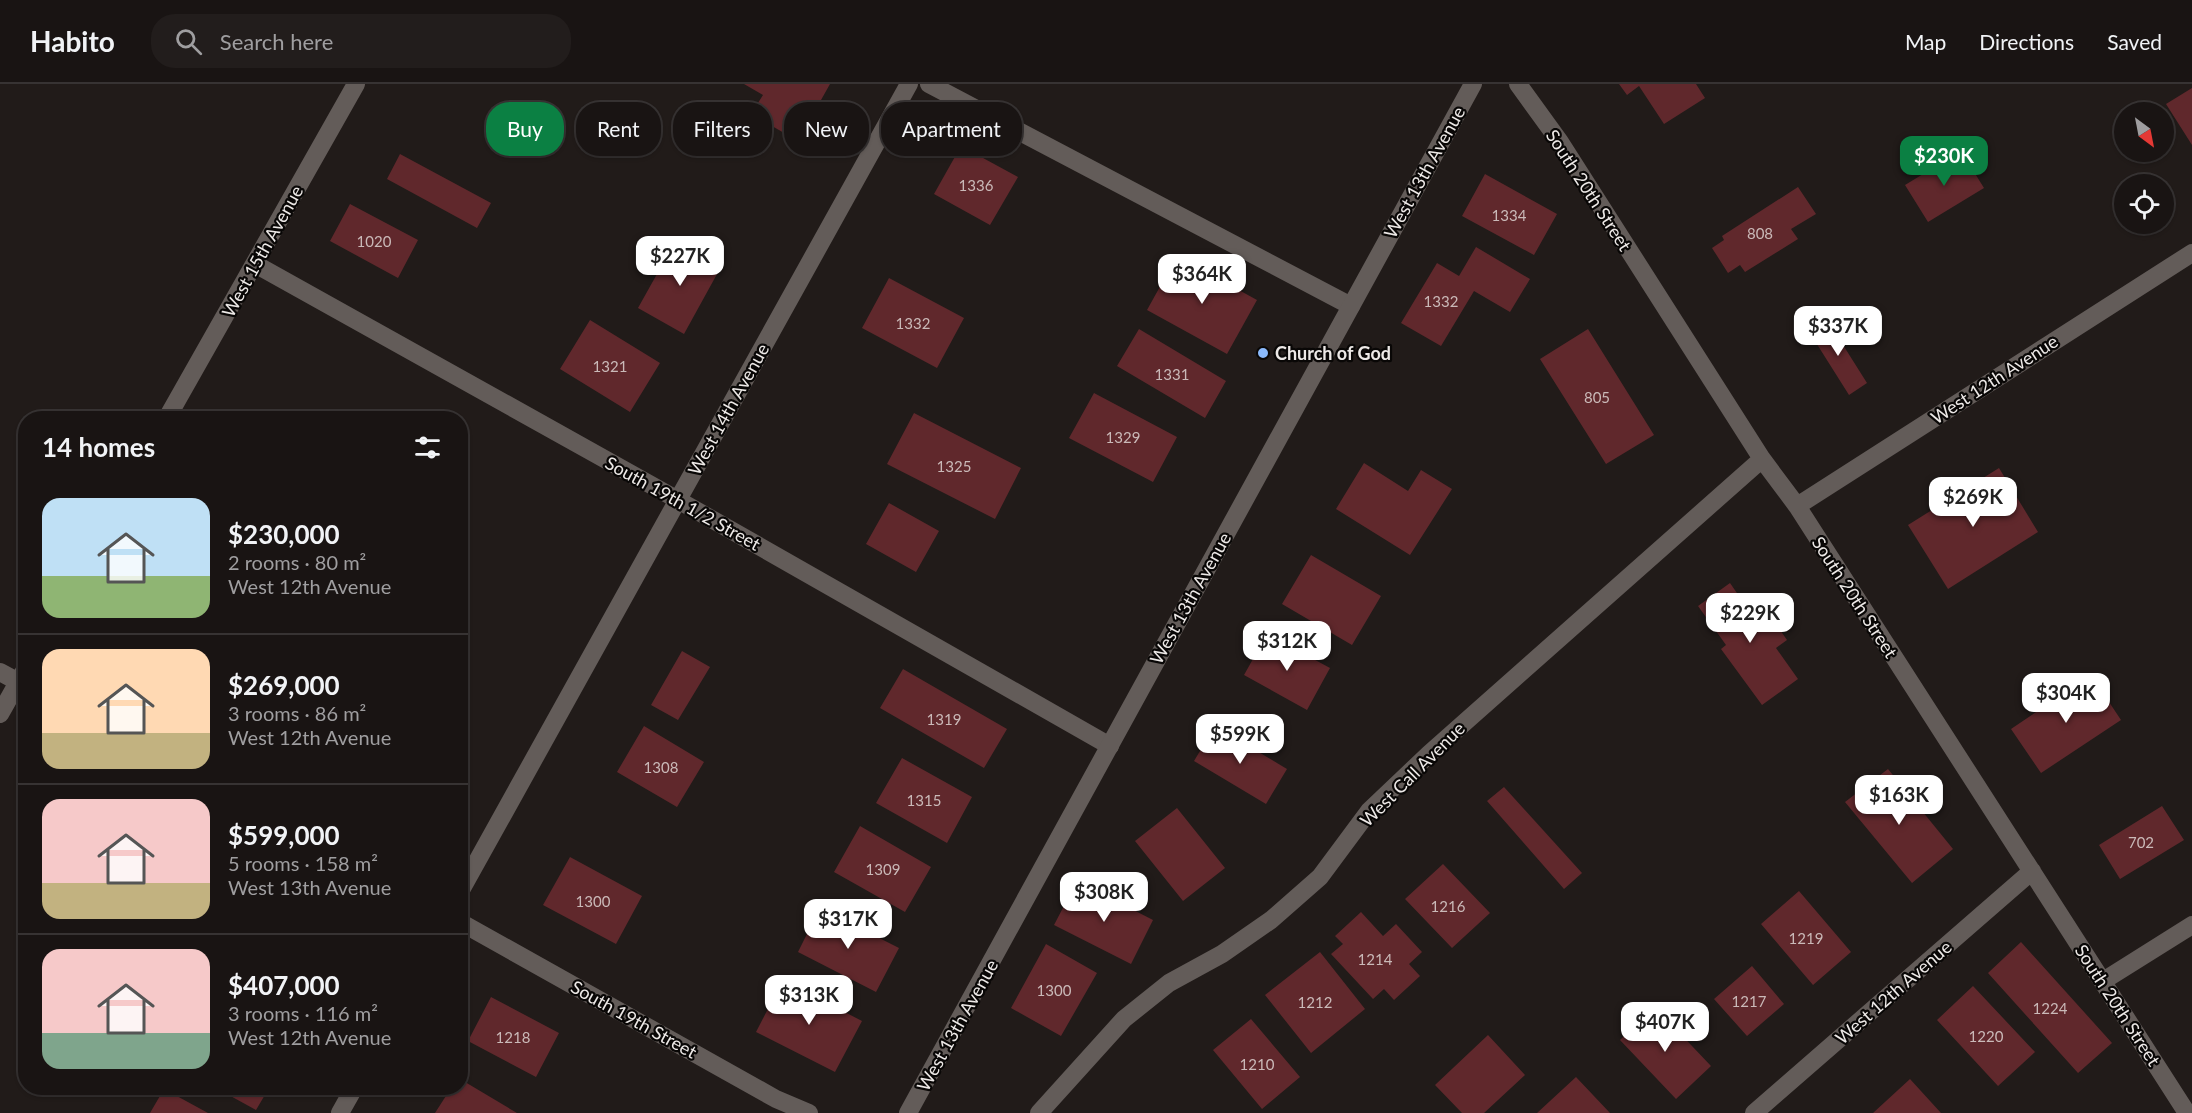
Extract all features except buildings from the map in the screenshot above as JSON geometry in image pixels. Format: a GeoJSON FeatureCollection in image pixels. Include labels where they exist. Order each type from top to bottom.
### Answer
{"type":"FeatureCollection","features":[{"type":"Feature","properties":{"kind":"street","name":"West 15th Avenue"},"geometry":{"type":"LineString","coordinates":[[171,411],[356,84]]}},
{"type":"Feature","properties":{"kind":"street","name":"West 14th Avenue"},"geometry":{"type":"LineString","coordinates":[[468,878],[909,84]]}},
{"type":"Feature","properties":{"kind":"street"},"geometry":{"type":"LineString","coordinates":[[929,84],[1351,306]]}},
{"type":"Feature","properties":{"kind":"street","name":"West 13th Avenue"},"geometry":{"type":"LineString","coordinates":[[908,1113],[1473,84]]}},
{"type":"Feature","properties":{"kind":"street","name":"South 20th Street"},"geometry":{"type":"LineString","coordinates":[[1518,84],[1560,142],[1761,459],[1797,506],[2187,1113]]}},
{"type":"Feature","properties":{"kind":"street","name":"West 12th Avenue"},"geometry":{"type":"LineString","coordinates":[[1797,506],[2192,253]]}},
{"type":"Feature","properties":{"kind":"street","name":"South 19th 1/2 Street"},"geometry":{"type":"LineString","coordinates":[[255,264],[678,500],[1110,746]]}},
{"type":"Feature","properties":{"kind":"street","name":"West Call Avenue"},"geometry":{"type":"LineString","coordinates":[[1040,1113],[1124,1019],[1169,983],[1222,954],[1271,920],[1320,877],[1370,811],[1428,754],[1761,459]]}},
{"type":"Feature","properties":{"kind":"street"},"geometry":{"type":"LineString","coordinates":[[0,672],[18,677]]}},
{"type":"Feature","properties":{"kind":"street"},"geometry":{"type":"LineString","coordinates":[[0,714],[18,687]]}},
{"type":"Feature","properties":{"kind":"street","name":"West 12th Avenue"},"geometry":{"type":"LineString","coordinates":[[1754,1113],[2032,871]]}},
{"type":"Feature","properties":{"kind":"street"},"geometry":{"type":"LineString","coordinates":[[2103,981],[2192,925]]}},
{"type":"Feature","properties":{"kind":"street","name":"South 19th Street"},"geometry":{"type":"LineString","coordinates":[[468,927],[776,1100],[809,1113]]}},
{"type":"Feature","properties":{"kind":"street"},"geometry":{"type":"LineString","coordinates":[[340,1113],[350,1095]]}},
{"type":"Feature","properties":{"kind":"place","name":"Church of God"},"geometry":{"type":"Point","coordinates":[1263,353]}}]}
